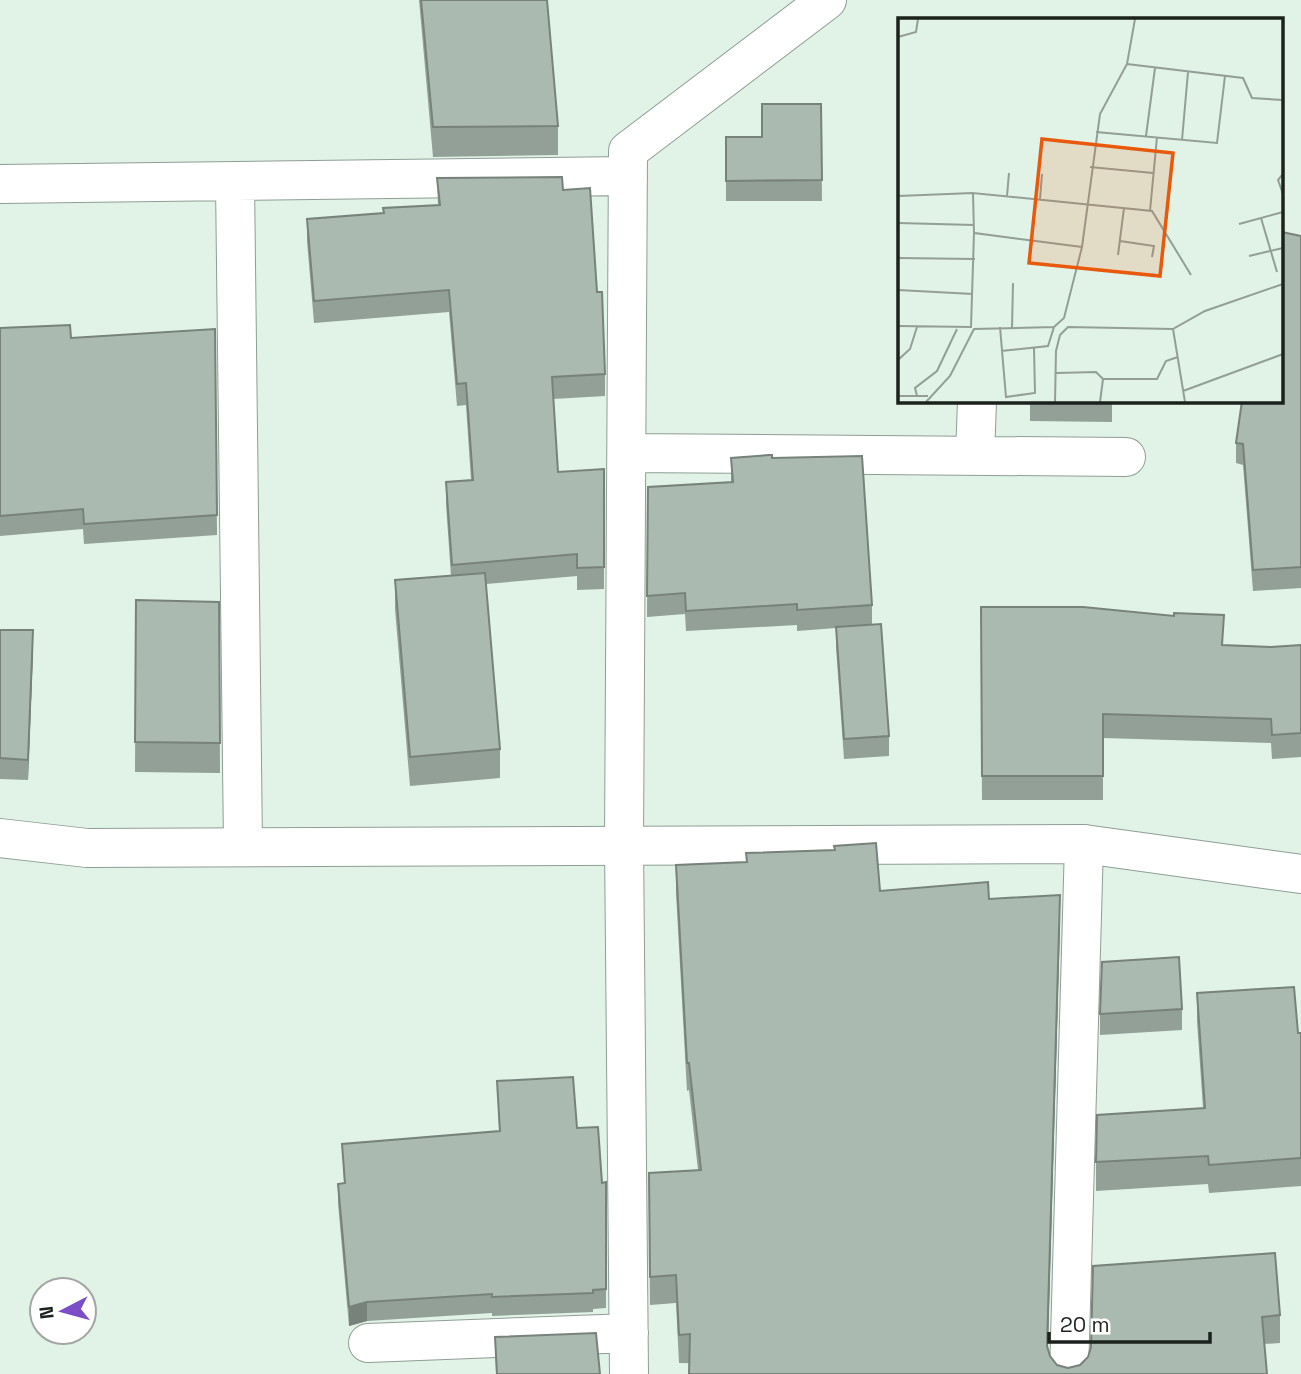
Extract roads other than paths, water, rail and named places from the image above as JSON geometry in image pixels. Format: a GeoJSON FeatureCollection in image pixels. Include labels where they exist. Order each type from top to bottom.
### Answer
{"type":"FeatureCollection","features":[{"type":"Feature","properties":{"kind":"street"},"geometry":{"type":"LineString","coordinates":[[629,1374],[624,844],[628,151],[827,0]]}},
{"type":"Feature","properties":{"kind":"street"},"geometry":{"type":"LineString","coordinates":[[0,184],[628,176]]}},
{"type":"Feature","properties":{"kind":"street"},"geometry":{"type":"LineString","coordinates":[[235,181],[243,846]]}},
{"type":"Feature","properties":{"kind":"street"},"geometry":{"type":"LineString","coordinates":[[975,456],[977,402]]}},
{"type":"Feature","properties":{"kind":"street"},"geometry":{"type":"LineString","coordinates":[[627,453],[1126,457]]}},
{"type":"Feature","properties":{"kind":"street"},"geometry":{"type":"LineString","coordinates":[[0,838],[87,848],[1084,844],[1301,874]]}},
{"type":"Feature","properties":{"kind":"street"},"geometry":{"type":"LineString","coordinates":[[1069,1374],[1084,844]]}},
{"type":"Feature","properties":{"kind":"street"},"geometry":{"type":"LineString","coordinates":[[368,1343],[629,1333]]}}]}
